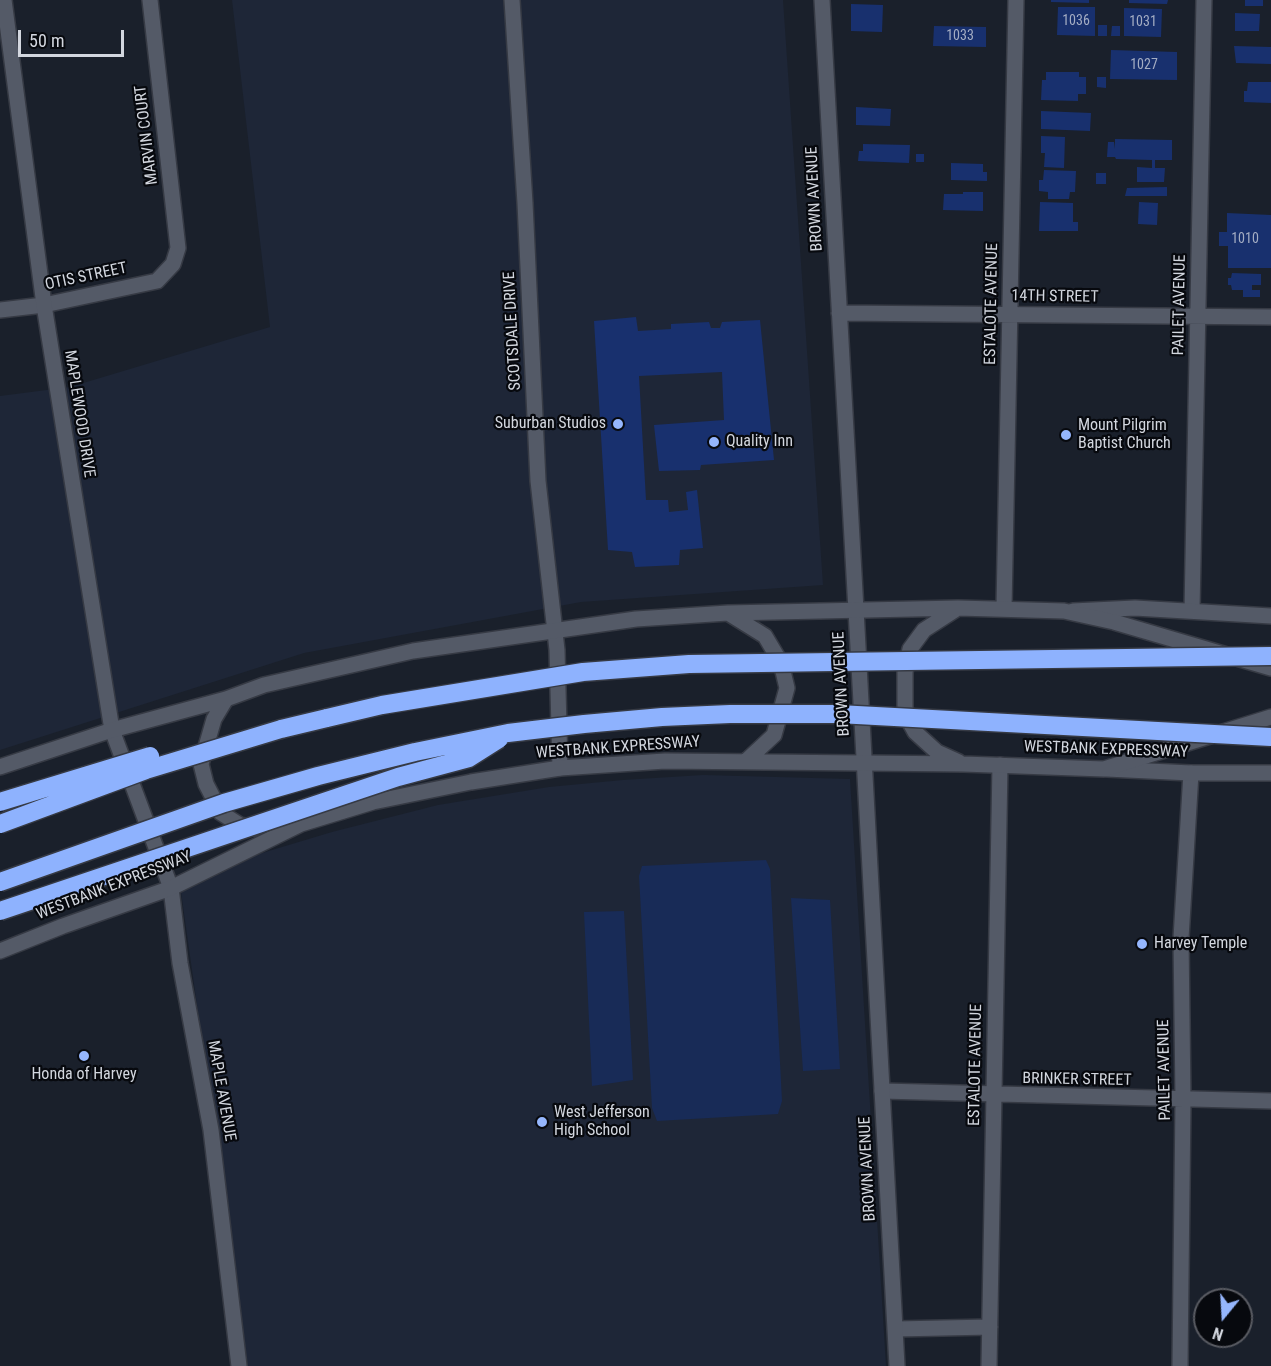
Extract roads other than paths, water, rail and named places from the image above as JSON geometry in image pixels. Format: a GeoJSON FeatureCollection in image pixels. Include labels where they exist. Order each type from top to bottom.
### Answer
{"type":"FeatureCollection","features":[{"type":"Feature","properties":{"kind":"highway"},"geometry":{"type":"LineString","coordinates":[[0,824],[146,770],[281,729],[382,705],[583,672],[689,664],[1271,657]]}},
{"type":"Feature","properties":{"kind":"highway","name":"WESTBANK EXPRESSWAY"},"geometry":{"type":"LineString","coordinates":[[0,882],[224,803],[307,779],[415,752],[508,734],[584,724],[730,714],[827,714],[1271,737]]}},
{"type":"Feature","properties":{"kind":"highway"},"geometry":{"type":"LineString","coordinates":[[0,802],[199,742],[281,729]]}},
{"type":"Feature","properties":{"kind":"highway"},"geometry":{"type":"LineString","coordinates":[[0,912],[398,777],[469,758],[508,734]]}},
{"type":"Feature","properties":{"kind":"street","name":"MAPLEWOOD DRIVE"},"geometry":{"type":"LineString","coordinates":[[4,0],[44,305],[112,730],[147,826]]}},
{"type":"Feature","properties":{"kind":"street","name":"MARVIN COURT"},"geometry":{"type":"LineString","coordinates":[[150,0],[178,248],[173,264]]}},
{"type":"Feature","properties":{"kind":"street","name":"SCOTSDALE DRIVE"},"geometry":{"type":"LineString","coordinates":[[512,0],[525,203],[538,481],[557,650],[560,768]]}},
{"type":"Feature","properties":{"kind":"street","name":"BROWN AVENUE"},"geometry":{"type":"LineString","coordinates":[[822,0],[897,1366]]}},
{"type":"Feature","properties":{"kind":"street","name":"ESTALOTE AVENUE"},"geometry":{"type":"LineString","coordinates":[[1004,608],[1016,0]]}},
{"type":"Feature","properties":{"kind":"street","name":"PAILET AVENUE"},"geometry":{"type":"LineString","coordinates":[[1192,610],[1204,0]]}},
{"type":"Feature","properties":{"kind":"street","name":"OTIS STREET"},"geometry":{"type":"LineString","coordinates":[[0,310],[44,305],[157,281],[173,264]]}},
{"type":"Feature","properties":{"kind":"street","name":"14TH STREET"},"geometry":{"type":"LineString","coordinates":[[839,313],[1271,317]]}},
{"type":"Feature","properties":{"kind":"street"},"geometry":{"type":"LineString","coordinates":[[0,767],[112,730],[226,699],[264,685],[412,651],[636,619],[728,613],[958,608],[1064,611],[1135,608],[1271,616]]}},
{"type":"Feature","properties":{"kind":"street"},"geometry":{"type":"LineString","coordinates":[[958,608],[924,630],[910,649],[904,672],[905,708],[911,726],[928,745],[937,752],[963,764]]}},
{"type":"Feature","properties":{"kind":"street"},"geometry":{"type":"LineString","coordinates":[[1064,611],[1114,622],[1271,668]]}},
{"type":"Feature","properties":{"kind":"street"},"geometry":{"type":"LineString","coordinates":[[728,613],[765,636],[781,663],[787,688],[774,735],[745,762]]}},
{"type":"Feature","properties":{"kind":"street"},"geometry":{"type":"LineString","coordinates":[[226,699],[213,718],[201,764],[206,784],[221,813],[240,825],[281,834]]}},
{"type":"Feature","properties":{"kind":"street"},"geometry":{"type":"LineString","coordinates":[[1104,769],[1271,717]]}},
{"type":"Feature","properties":{"kind":"street","name":"WESTBANK EXPRESSWAY"},"geometry":{"type":"LineString","coordinates":[[0,951],[171,888],[301,824],[374,802],[471,782],[560,768],[665,761],[963,764],[1271,774]]}},
{"type":"Feature","properties":{"kind":"street","name":"ESTALOTE AVENUE"},"geometry":{"type":"LineString","coordinates":[[989,1366],[1000,765]]}},
{"type":"Feature","properties":{"kind":"street","name":"PAILET AVENUE"},"geometry":{"type":"LineString","coordinates":[[1180,1366],[1183,1100],[1181,939],[1191,773]]}},
{"type":"Feature","properties":{"kind":"street","name":"MAPLE AVENUE"},"geometry":{"type":"LineString","coordinates":[[147,826],[171,888],[180,963],[211,1130],[239,1366]]}},
{"type":"Feature","properties":{"kind":"street","name":"BRINKER STREET"},"geometry":{"type":"LineString","coordinates":[[882,1091],[993,1096],[1271,1101]]}},
{"type":"Feature","properties":{"kind":"street"},"geometry":{"type":"LineString","coordinates":[[896,1329],[990,1328]]}},
{"type":"Feature","properties":{"kind":"place","name":"Suburban Studios"},"geometry":{"type":"Point","coordinates":[618,424]}},
{"type":"Feature","properties":{"kind":"place","name":"Mount Pilgrim Baptist Church"},"geometry":{"type":"Point","coordinates":[1066,435]}},
{"type":"Feature","properties":{"kind":"place","name":"Quality Inn"},"geometry":{"type":"Point","coordinates":[714,442]}},
{"type":"Feature","properties":{"kind":"place","name":"Harvey Temple"},"geometry":{"type":"Point","coordinates":[1142,944]}},
{"type":"Feature","properties":{"kind":"place","name":"Honda of Harvey"},"geometry":{"type":"Point","coordinates":[84,1056]}},
{"type":"Feature","properties":{"kind":"place","name":"West Jefferson High School"},"geometry":{"type":"Point","coordinates":[542,1122]}}]}
